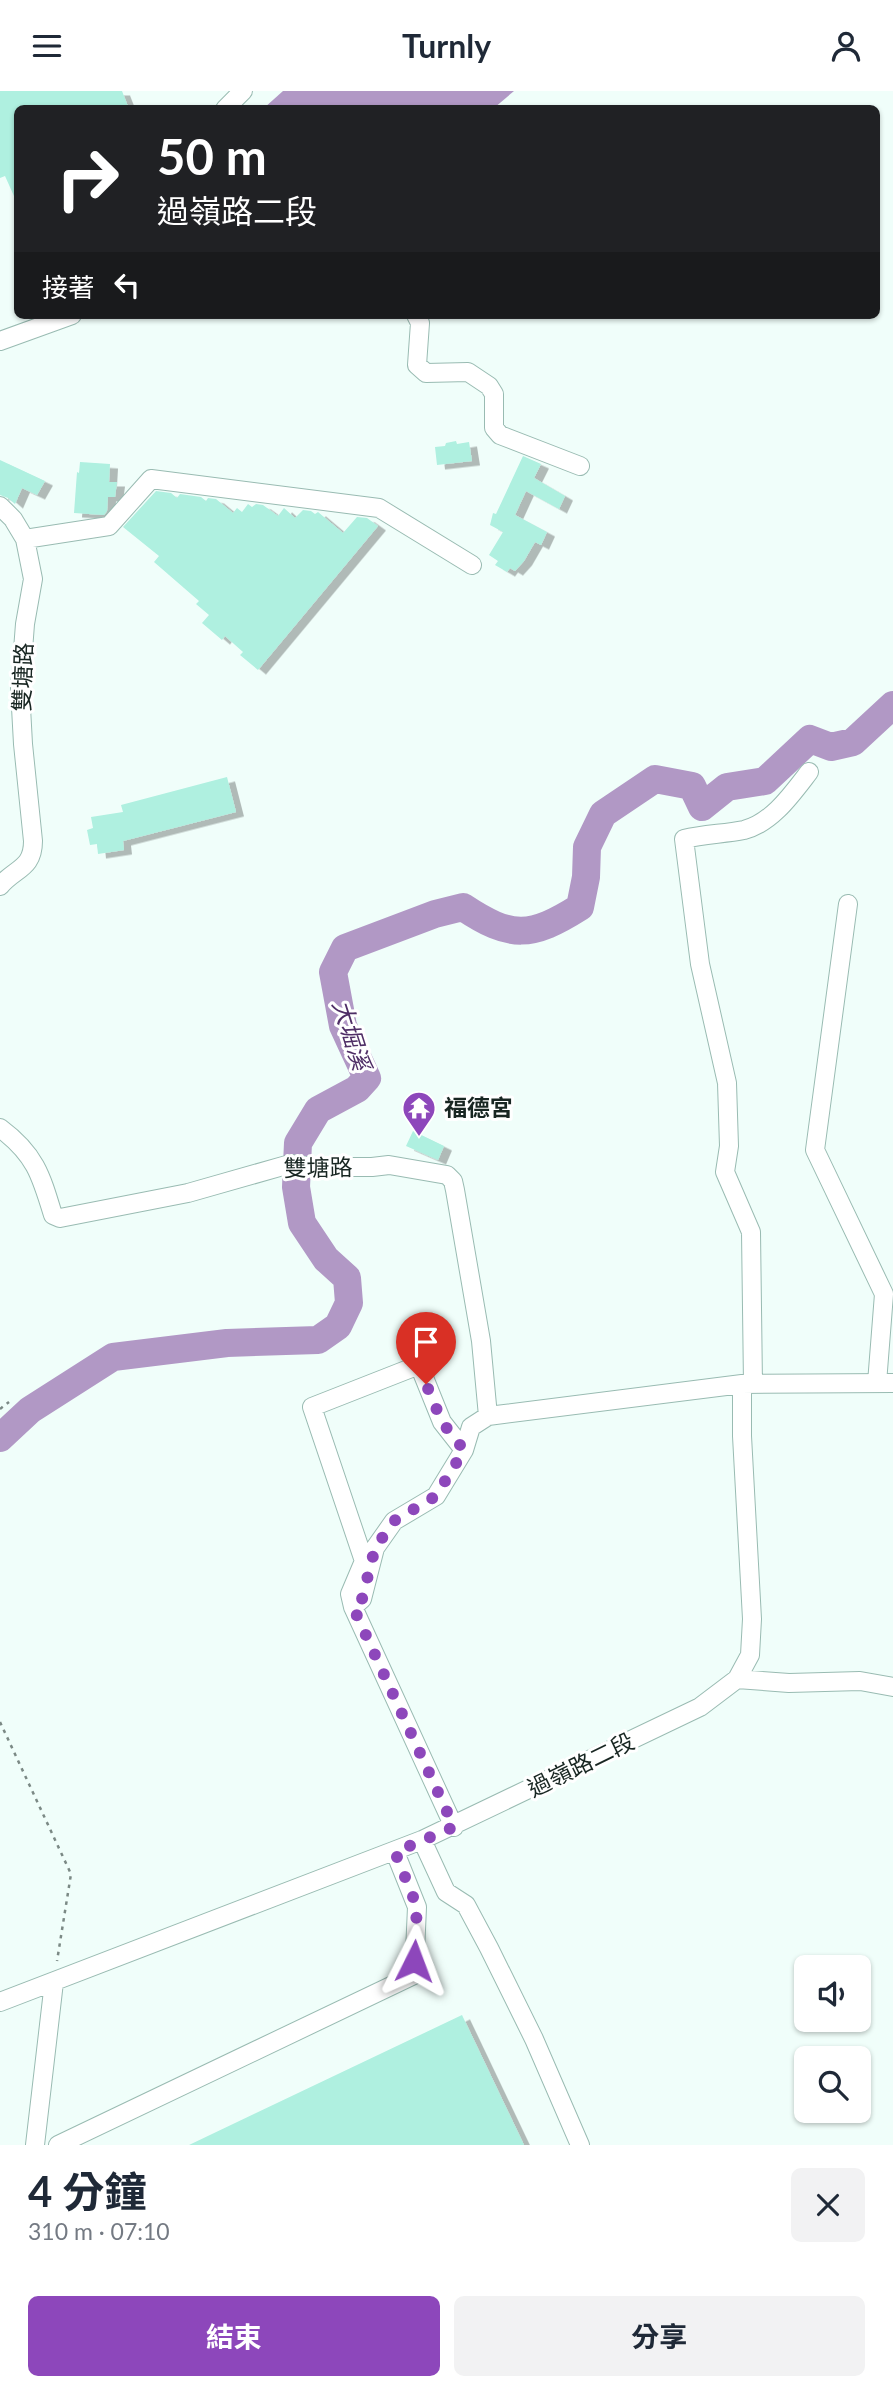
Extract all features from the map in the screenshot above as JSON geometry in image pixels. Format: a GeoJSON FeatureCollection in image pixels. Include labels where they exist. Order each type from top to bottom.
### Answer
{"type":"FeatureCollection","features":[{"type":"Feature","properties":{"kind":"street"},"geometry":{"type":"LineString","coordinates":[[229,105],[243,91]]}},
{"type":"Feature","properties":{"kind":"street"},"geometry":{"type":"LineString","coordinates":[[0,341],[61,319]]}},
{"type":"Feature","properties":{"kind":"street"},"geometry":{"type":"LineString","coordinates":[[418,319],[417,365],[421,371],[468,372],[489,386],[494,394],[494,428],[500,435],[580,466]]}},
{"type":"Feature","properties":{"kind":"street"},"geometry":{"type":"LineString","coordinates":[[25,539],[109,526],[151,479],[379,508],[472,565]]}},
{"type":"Feature","properties":{"kind":"street","name":"雙塘路"},"geometry":{"type":"LineString","coordinates":[[0,506],[13,519],[25,539],[33,579],[25,624],[20,689],[33,852],[23,868],[0,886]]}},
{"type":"Feature","properties":{"kind":"street","name":"過嶺路二段"},"geometry":{"type":"LineString","coordinates":[[0,2002],[395,1852],[454,1827],[700,1707],[737,1679],[750,1655],[752,1619],[742,1436],[747,1384],[751,1232],[725,1172],[729,1146],[727,1083],[700,964],[684,839],[744,830],[756,825],[768,818],[793,793],[809,772]]}},
{"type":"Feature","properties":{"kind":"street"},"geometry":{"type":"LineString","coordinates":[[353,1607],[362,1599],[375,1548],[394,1521],[436,1496],[464,1450],[471,1427],[488,1416],[747,1384],[885,1383],[884,1294],[815,1150],[848,904]]}},
{"type":"Feature","properties":{"kind":"street","name":"雙塘路"},"geometry":{"type":"LineString","coordinates":[[0,1128],[34,1163],[41,1174],[53,1215],[60,1218],[188,1193],[290,1164],[312,1167],[407,1166],[447,1175],[453,1181],[481,1341],[488,1416]]}},
{"type":"Feature","properties":{"kind":"street"},"geometry":{"type":"LineString","coordinates":[[454,1827],[353,1607],[350,1594],[364,1561],[312,1407],[419,1364],[442,1422],[464,1450]]}},
{"type":"Feature","properties":{"kind":"street"},"geometry":{"type":"LineString","coordinates":[[737,1679],[789,1682],[860,1681],[893,1687]]}},
{"type":"Feature","properties":{"kind":"street"},"geometry":{"type":"LineString","coordinates":[[422,1840],[446,1892],[466,1905],[489,1948],[534,2039],[580,2145]]}},
{"type":"Feature","properties":{"kind":"street"},"geometry":{"type":"LineString","coordinates":[[58,2145],[414,1975],[417,1907],[395,1852]]}},
{"type":"Feature","properties":{"kind":"street"},"geometry":{"type":"LineString","coordinates":[[35,2145],[54,1982]]}},
{"type":"Feature","properties":{"kind":"path"},"geometry":{"type":"LineString","coordinates":[[0,1409],[9,1402]]}},
{"type":"Feature","properties":{"kind":"path"},"geometry":{"type":"LineString","coordinates":[[0,1722],[71,1874],[54,1982]]}},
{"type":"Feature","properties":{"kind":"shaded area"},"geometry":{"type":"Polygon","coordinates":[[[283,91],[514,91],[498,105],[267,105],[283,91]]]}},
{"type":"Feature","properties":{"kind":"building"},"geometry":{"type":"Polygon","coordinates":[[[0,91],[122,91],[127,105],[14,105],[14,196],[5,176],[0,178],[0,91]]]}},
{"type":"Feature","properties":{"kind":"building"},"geometry":{"type":"Polygon","coordinates":[[[456,441],[457,444],[469,442],[472,461],[437,465],[435,447],[456,441]]]}},
{"type":"Feature","properties":{"kind":"building"},"geometry":{"type":"Polygon","coordinates":[[[523,456],[541,464],[534,478],[565,496],[559,509],[526,491],[515,515],[547,532],[541,545],[535,542],[515,571],[510,568],[507,572],[495,565],[498,561],[489,555],[503,532],[490,525],[493,513],[496,514],[523,456]]]}},
{"type":"Feature","properties":{"kind":"building"},"geometry":{"type":"Polygon","coordinates":[[[0,460],[45,481],[37,495],[22,488],[15,504],[0,495],[0,460]]]}},
{"type":"Feature","properties":{"kind":"building"},"geometry":{"type":"Polygon","coordinates":[[[80,462],[110,464],[109,482],[117,482],[115,497],[108,497],[104,515],[74,513],[80,462]]]}},
{"type":"Feature","properties":{"kind":"building"},"geometry":{"type":"Polygon","coordinates":[[[156,491],[171,493],[177,498],[180,494],[201,497],[206,501],[208,498],[216,499],[233,513],[237,508],[242,512],[248,504],[252,507],[256,504],[263,505],[278,516],[284,508],[295,518],[303,510],[315,514],[318,512],[343,533],[357,517],[367,518],[378,526],[258,670],[240,655],[243,652],[225,636],[222,640],[202,623],[209,615],[196,604],[199,601],[154,562],[159,556],[123,527],[156,491]]]}},
{"type":"Feature","properties":{"kind":"building"},"geometry":{"type":"Polygon","coordinates":[[[227,777],[236,812],[123,841],[124,850],[98,854],[97,844],[90,845],[87,830],[93,828],[91,817],[123,812],[121,805],[227,777]]]}},
{"type":"Feature","properties":{"kind":"building","name":"福德宮"},"geometry":{"type":"Polygon","coordinates":[[[413,1131],[444,1146],[438,1160],[406,1146],[413,1131]]]}},
{"type":"Feature","properties":{"kind":"building"},"geometry":{"type":"Polygon","coordinates":[[[462,2015],[524,2145],[189,2145],[462,2015]]]}},
{"type":"Feature","properties":{"kind":"waterway","name":"大堀溪"},"geometry":{"type":"LineString","coordinates":[[0,1438],[30,1410],[113,1357],[227,1343],[318,1340],[338,1326],[349,1303],[347,1278],[326,1259],[302,1223],[296,1187],[298,1143],[318,1110],[357,1089],[367,1078],[343,1026],[333,972],[345,948],[435,914],[463,907],[495,925],[508,929],[521,931],[548,925],[580,907],[586,877],[587,847],[603,814],[655,779],[692,786],[702,807],[727,787],[765,781],[810,739],[831,747],[853,742],[893,705]]}},
{"type":"Feature","properties":{"kind":"place","name":"福德宮"},"geometry":{"type":"Point","coordinates":[419,1138]}},
{"type":"Feature","properties":{"kind":"route"},"geometry":{"type":"LineString","coordinates":[[414,1961],[417,1907],[395,1852],[454,1827],[353,1607],[362,1599],[375,1548],[394,1521],[436,1496],[464,1450],[442,1422],[426,1384]]}}]}
